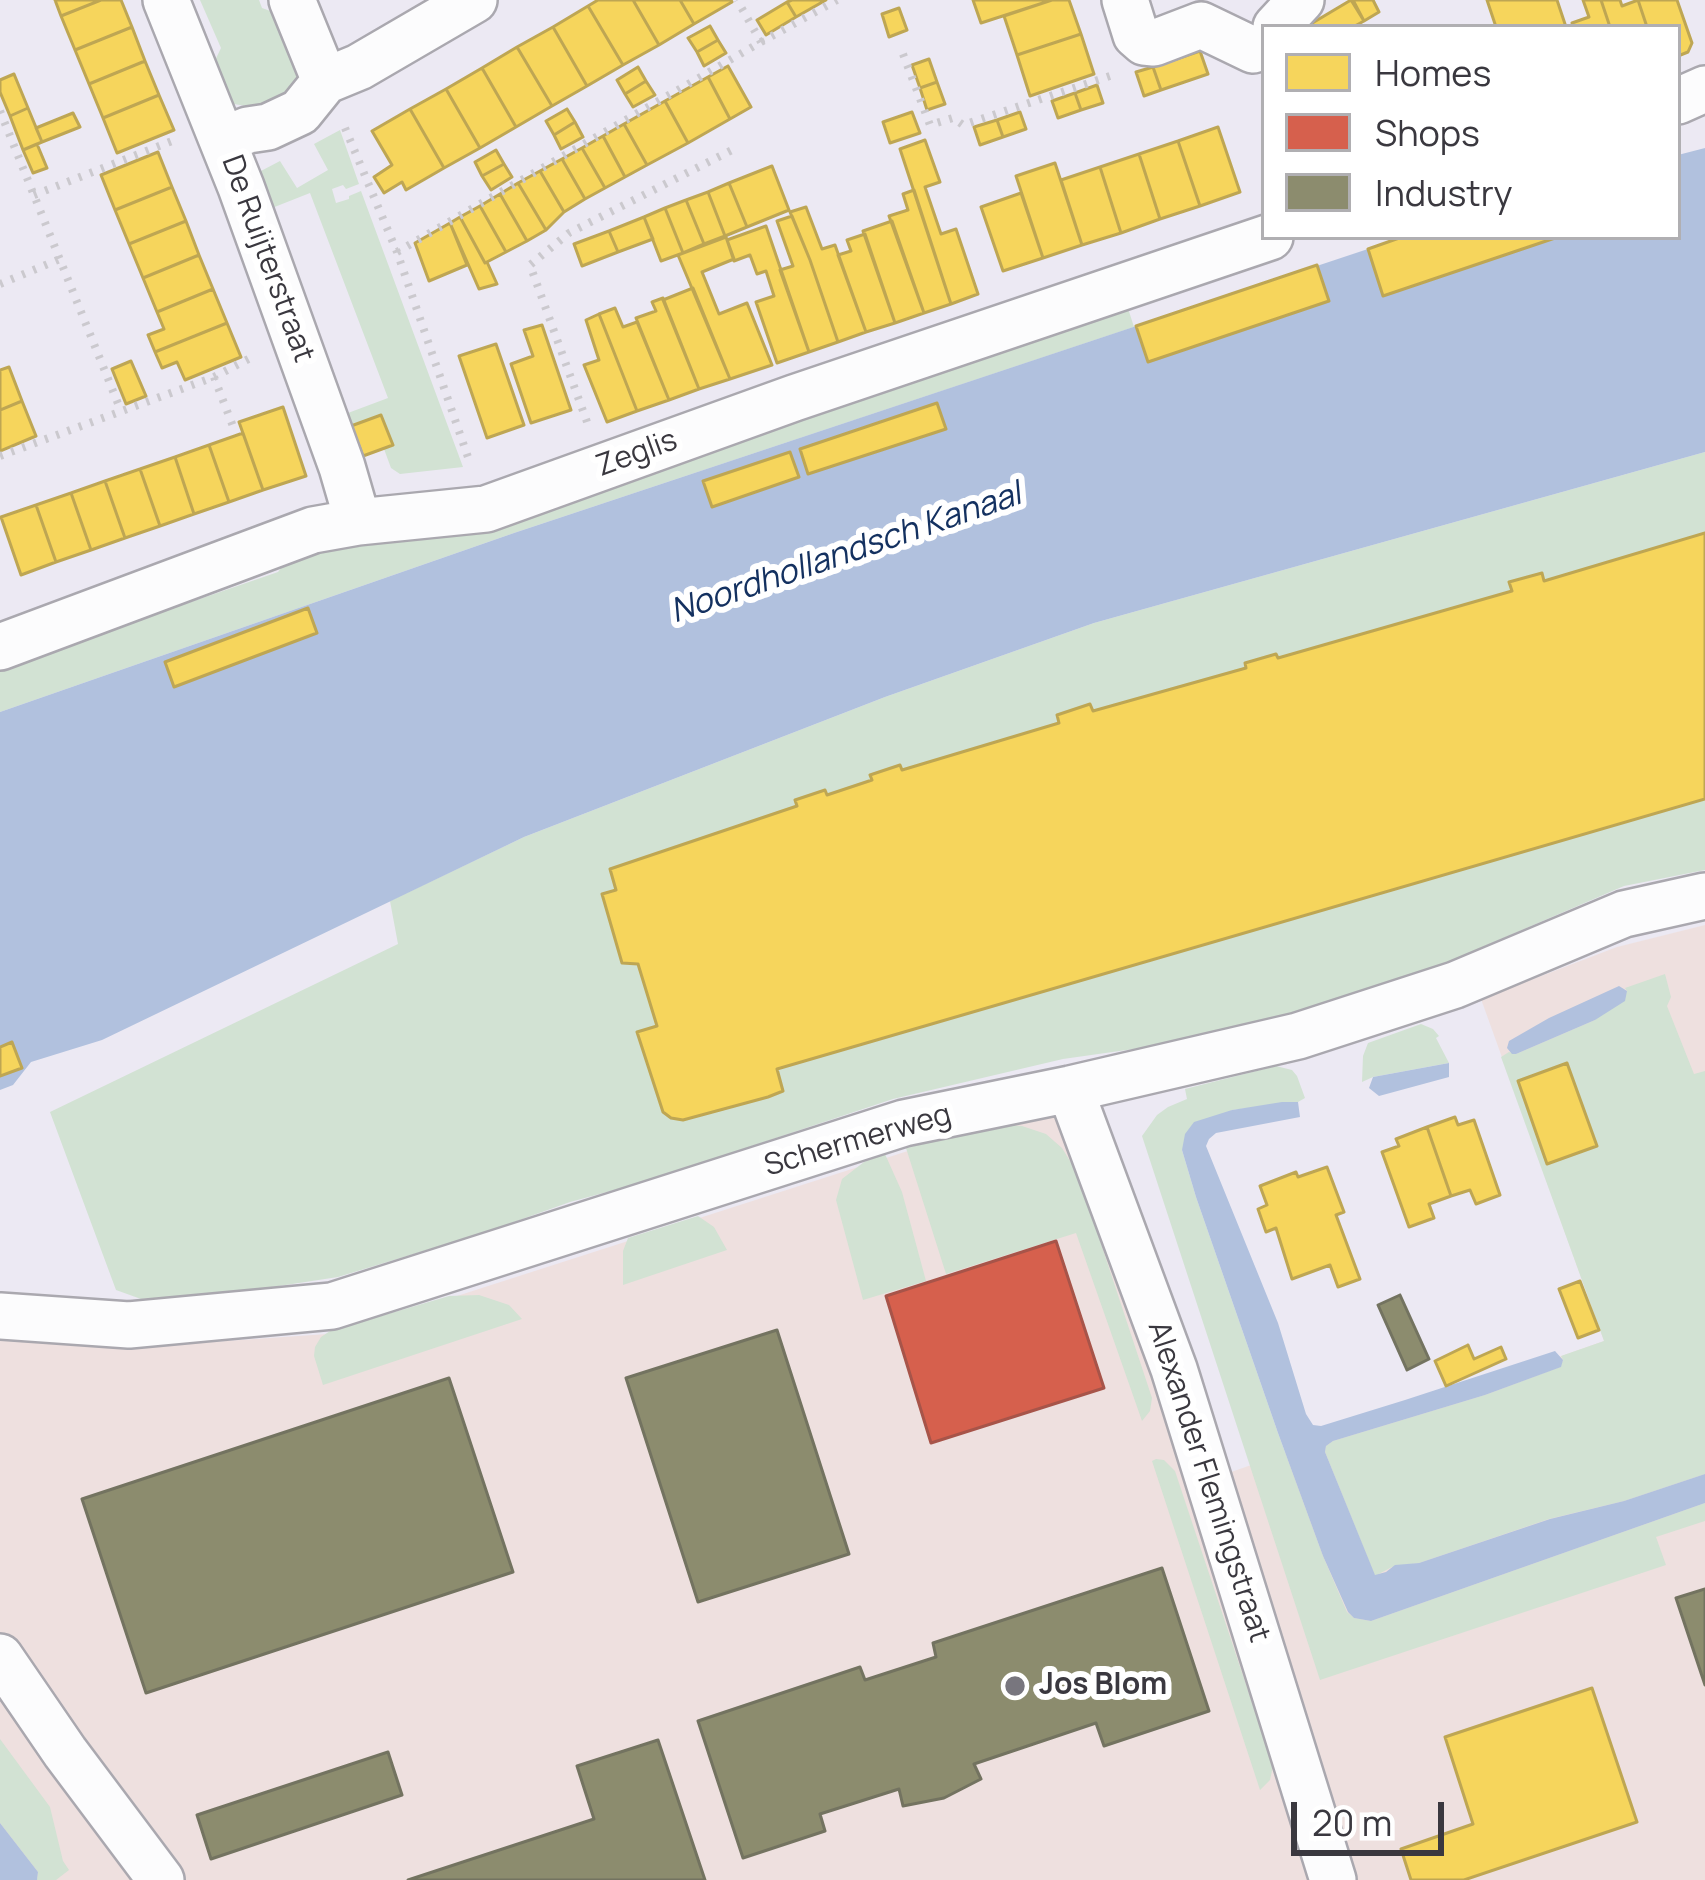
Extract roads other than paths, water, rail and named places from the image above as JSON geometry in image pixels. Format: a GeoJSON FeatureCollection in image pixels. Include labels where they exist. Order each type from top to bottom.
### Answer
{"type":"FeatureCollection","features":[{"type":"Feature","properties":{"kind":"street","name":"De Ruijterstraat"},"geometry":{"type":"LineString","coordinates":[[166,0],[204,138],[342,467],[358,521]]}},
{"type":"Feature","properties":{"kind":"street"},"geometry":{"type":"LineString","coordinates":[[292,0],[325,81]]}},
{"type":"Feature","properties":{"kind":"street"},"geometry":{"type":"LineString","coordinates":[[204,138],[268,127],[300,112],[325,81],[359,67],[475,0]]}},
{"type":"Feature","properties":{"kind":"street"},"geometry":{"type":"LineString","coordinates":[[1124,0],[1136,35],[1144,42],[1154,43],[1201,25],[1261,49]]}},
{"type":"Feature","properties":{"kind":"street","name":"Zeglis"},"geometry":{"type":"LineString","coordinates":[[4,632],[313,530],[486,509],[794,398],[1261,240]]}},
{"type":"Feature","properties":{"kind":"street","name":"Schermerweg"},"geometry":{"type":"LineString","coordinates":[[0,1316],[129,1325],[332,1306],[904,1123],[1298,1036],[1455,985],[1624,914],[1705,896]]}},
{"type":"Feature","properties":{"kind":"street","name":"Alexander Flemingstraat"},"geometry":{"type":"LineString","coordinates":[[1070,1089],[1174,1369],[1333,1880]]}},
{"type":"Feature","properties":{"kind":"street"},"geometry":{"type":"LineString","coordinates":[[0,1658],[160,1880]]}},
{"type":"Feature","properties":{"kind":"water","name":"Noordhollandsch Kanaal"},"geometry":{"type":"Polygon","coordinates":[[[1705,148],[1705,452],[1094,623],[885,697],[524,837],[102,1040],[31,1062],[13,1085],[0,1090],[0,712],[514,533],[1395,240],[1681,240],[1681,154],[1705,148]]]}},
{"type":"Feature","properties":{"kind":"water"},"geometry":{"type":"Polygon","coordinates":[[[1619,986],[1627,991],[1625,1001],[1595,1020],[1516,1054],[1507,1048],[1509,1041],[1549,1018],[1619,986]]]}},
{"type":"Feature","properties":{"kind":"water"},"geometry":{"type":"Polygon","coordinates":[[[1449,1063],[1449,1077],[1379,1096],[1369,1088],[1373,1077],[1449,1063]]]}},
{"type":"Feature","properties":{"kind":"water"},"geometry":{"type":"Polygon","coordinates":[[[1298,1102],[1300,1117],[1216,1133],[1206,1146],[1278,1323],[1313,1425],[1555,1351],[1563,1360],[1561,1367],[1485,1395],[1326,1446],[1375,1575],[1395,1565],[1419,1563],[1705,1474],[1705,1503],[1371,1621],[1354,1618],[1323,1556],[1182,1150],[1194,1122],[1298,1102]]]}},
{"type":"Feature","properties":{"kind":"water"},"geometry":{"type":"Polygon","coordinates":[[[0,1823],[38,1872],[37,1880],[0,1880],[0,1823]]]}},
{"type":"Feature","properties":{"kind":"place","name":"Jos Blom"},"geometry":{"type":"Point","coordinates":[1015,1686]}}]}
